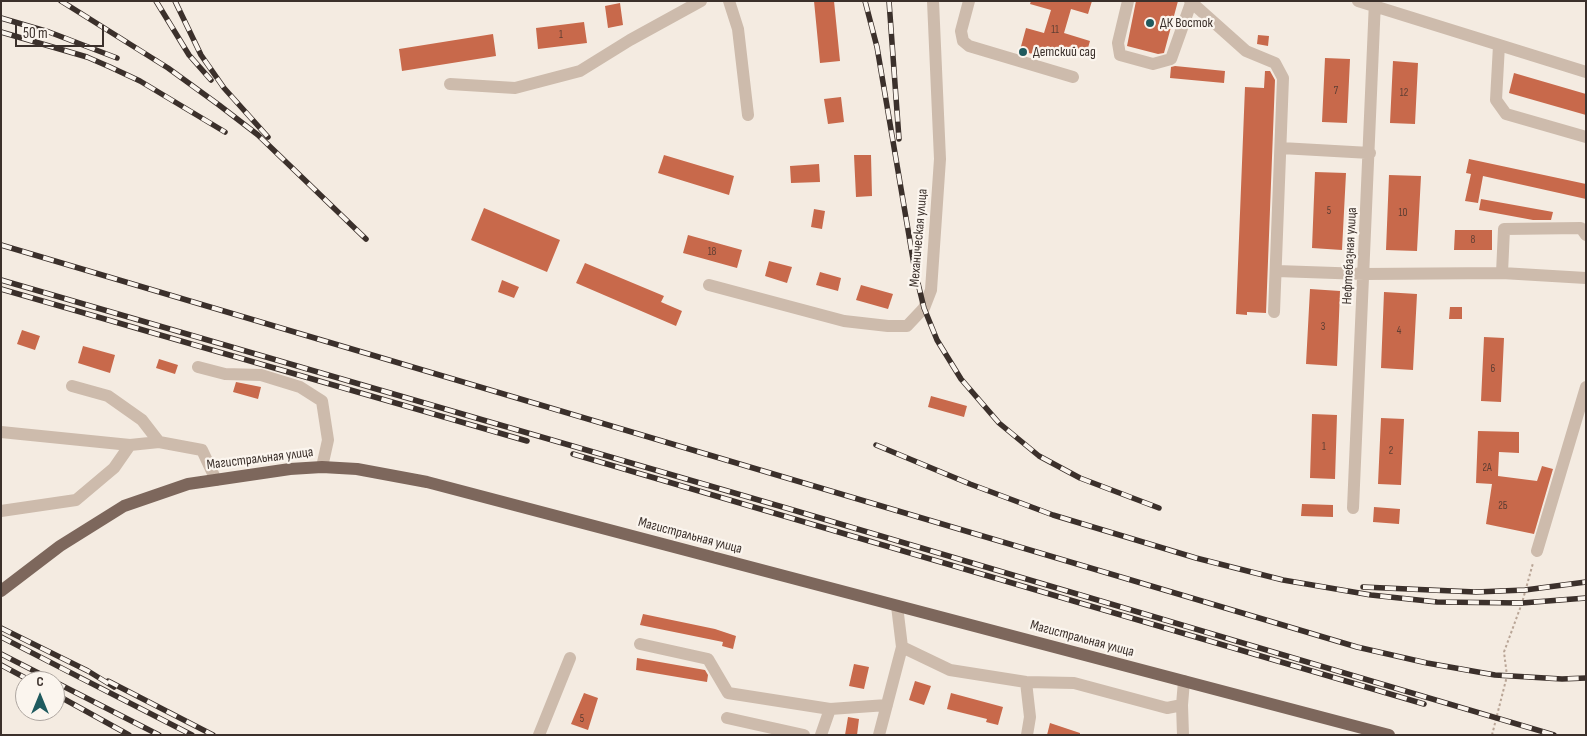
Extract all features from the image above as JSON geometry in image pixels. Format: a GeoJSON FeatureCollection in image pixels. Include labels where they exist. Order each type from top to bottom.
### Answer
{"type":"FeatureCollection","features":[{"type":"Feature","properties":{"kind":"main road","name":"Магистральная улица"},"geometry":{"type":"LineString","coordinates":[[1,591],[60,546],[124,506],[188,484],[290,469],[322,467],[366,471],[427,482],[1389,735]]}},
{"type":"Feature","properties":{"kind":"street"},"geometry":{"type":"LineString","coordinates":[[450,84],[515,88],[580,71],[630,40],[701,1]]}},
{"type":"Feature","properties":{"kind":"street"},"geometry":{"type":"LineString","coordinates":[[730,1],[738,30],[748,115]]}},
{"type":"Feature","properties":{"kind":"street","name":"Механическая улица"},"geometry":{"type":"LineString","coordinates":[[709,285],[844,321],[888,326],[907,326],[924,308],[931,290],[940,159],[933,1]]}},
{"type":"Feature","properties":{"kind":"street"},"geometry":{"type":"LineString","coordinates":[[969,1],[961,31],[963,41],[969,46],[1073,77]]}},
{"type":"Feature","properties":{"kind":"street"},"geometry":{"type":"LineString","coordinates":[[1128,1],[1118,43],[1120,55],[1153,64],[1172,59],[1191,2],[1246,51],[1275,63],[1283,78],[1274,312]]}},
{"type":"Feature","properties":{"kind":"street"},"geometry":{"type":"LineString","coordinates":[[1358,1],[1376,4],[1586,72]]}},
{"type":"Feature","properties":{"kind":"street","name":"Нефтебазная улица"},"geometry":{"type":"LineString","coordinates":[[1353,508],[1376,4]]}},
{"type":"Feature","properties":{"kind":"street"},"geometry":{"type":"LineString","coordinates":[[1499,45],[1496,100],[1506,114],[1586,137]]}},
{"type":"Feature","properties":{"kind":"street"},"geometry":{"type":"LineString","coordinates":[[1281,148],[1370,153]]}},
{"type":"Feature","properties":{"kind":"street"},"geometry":{"type":"LineString","coordinates":[[1502,273],[1504,229],[1582,228],[1586,235]]}},
{"type":"Feature","properties":{"kind":"street"},"geometry":{"type":"LineString","coordinates":[[1277,271],[1364,274],[1502,273],[1586,278]]}},
{"type":"Feature","properties":{"kind":"street"},"geometry":{"type":"LineString","coordinates":[[198,367],[226,374],[261,375],[300,387],[322,401],[328,440],[322,467]]}},
{"type":"Feature","properties":{"kind":"street"},"geometry":{"type":"LineString","coordinates":[[72,386],[108,396],[142,420],[159,442]]}},
{"type":"Feature","properties":{"kind":"street"},"geometry":{"type":"LineString","coordinates":[[1537,551],[1586,387]]}},
{"type":"Feature","properties":{"kind":"street"},"geometry":{"type":"LineString","coordinates":[[1,432],[130,445],[159,442],[202,450],[216,480]]}},
{"type":"Feature","properties":{"kind":"street"},"geometry":{"type":"LineString","coordinates":[[1,511],[76,500],[114,468],[130,445]]}},
{"type":"Feature","properties":{"kind":"street"},"geometry":{"type":"LineString","coordinates":[[879,735],[902,647],[897,606]]}},
{"type":"Feature","properties":{"kind":"street"},"geometry":{"type":"LineString","coordinates":[[640,644],[708,659],[728,693],[830,709],[887,704]]}},
{"type":"Feature","properties":{"kind":"street"},"geometry":{"type":"LineString","coordinates":[[902,647],[950,670],[1026,682],[1074,684],[1167,708],[1182,705]]}},
{"type":"Feature","properties":{"kind":"street"},"geometry":{"type":"LineString","coordinates":[[539,735],[570,658]]}},
{"type":"Feature","properties":{"kind":"street"},"geometry":{"type":"LineString","coordinates":[[1183,735],[1182,705],[1184,681]]}},
{"type":"Feature","properties":{"kind":"street"},"geometry":{"type":"LineString","coordinates":[[1026,682],[1030,718],[1027,735]]}},
{"type":"Feature","properties":{"kind":"street"},"geometry":{"type":"LineString","coordinates":[[820,735],[830,709]]}},
{"type":"Feature","properties":{"kind":"street"},"geometry":{"type":"LineString","coordinates":[[727,718],[804,735]]}},
{"type":"Feature","properties":{"kind":"path"},"geometry":{"type":"LineString","coordinates":[[1492,735],[1507,676],[1504,652],[1522,603],[1537,551]]}},
{"type":"Feature","properties":{"kind":"building"},"geometry":{"type":"Polygon","coordinates":[[[814,1],[834,1],[840,61],[820,63],[814,1]]]}},
{"type":"Feature","properties":{"kind":"building"},"geometry":{"type":"Polygon","coordinates":[[[1031,1],[1092,1],[1088,14],[1071,9],[1064,33],[1090,41],[1085,58],[1047,46],[1044,58],[1020,50],[1026,28],[1044,33],[1051,10],[1030,4],[1031,1]]]}},
{"type":"Feature","properties":{"kind":"building","name":"ДК Восток"},"geometry":{"type":"Polygon","coordinates":[[[1136,1],[1178,1],[1164,53],[1158,54],[1127,46],[1136,1]]]}},
{"type":"Feature","properties":{"kind":"building"},"geometry":{"type":"Polygon","coordinates":[[[620,3],[623,25],[608,28],[605,6],[620,3]]]}},
{"type":"Feature","properties":{"kind":"building"},"geometry":{"type":"Polygon","coordinates":[[[584,22],[587,43],[538,49],[536,28],[584,22]]]}},
{"type":"Feature","properties":{"kind":"building"},"geometry":{"type":"Polygon","coordinates":[[[493,34],[496,56],[402,71],[399,49],[493,34]]]}},
{"type":"Feature","properties":{"kind":"building"},"geometry":{"type":"Polygon","coordinates":[[[1258,35],[1269,36],[1268,46],[1257,44],[1258,35]]]}},
{"type":"Feature","properties":{"kind":"building"},"geometry":{"type":"Polygon","coordinates":[[[1325,58],[1350,59],[1347,123],[1322,122],[1325,58]]]}},
{"type":"Feature","properties":{"kind":"building"},"geometry":{"type":"Polygon","coordinates":[[[1393,61],[1418,63],[1415,124],[1390,123],[1393,61]]]}},
{"type":"Feature","properties":{"kind":"building"},"geometry":{"type":"Polygon","coordinates":[[[1171,67],[1225,71],[1224,83],[1170,78],[1171,67]]]}},
{"type":"Feature","properties":{"kind":"building"},"geometry":{"type":"Polygon","coordinates":[[[1265,71],[1270,71],[1275,80],[1266,313],[1247,312],[1247,315],[1236,314],[1245,87],[1264,88],[1265,71]]]}},
{"type":"Feature","properties":{"kind":"building"},"geometry":{"type":"Polygon","coordinates":[[[1514,73],[1586,94],[1586,115],[1509,93],[1514,73]]]}},
{"type":"Feature","properties":{"kind":"building"},"geometry":{"type":"Polygon","coordinates":[[[841,97],[844,122],[828,124],[824,99],[841,97]]]}},
{"type":"Feature","properties":{"kind":"building"},"geometry":{"type":"Polygon","coordinates":[[[664,155],[734,176],[729,195],[658,173],[664,155]]]}},
{"type":"Feature","properties":{"kind":"building"},"geometry":{"type":"Polygon","coordinates":[[[854,155],[871,155],[872,196],[856,197],[854,155]]]}},
{"type":"Feature","properties":{"kind":"building"},"geometry":{"type":"Polygon","coordinates":[[[1469,159],[1586,184],[1586,199],[1483,176],[1478,203],[1465,201],[1471,174],[1466,173],[1469,159]]]}},
{"type":"Feature","properties":{"kind":"building"},"geometry":{"type":"Polygon","coordinates":[[[819,164],[820,182],[791,183],[790,166],[819,164]]]}},
{"type":"Feature","properties":{"kind":"building"},"geometry":{"type":"Polygon","coordinates":[[[1315,172],[1346,173],[1342,250],[1312,248],[1315,172]]]}},
{"type":"Feature","properties":{"kind":"building"},"geometry":{"type":"Polygon","coordinates":[[[1389,175],[1421,176],[1417,251],[1386,250],[1389,175]]]}},
{"type":"Feature","properties":{"kind":"building"},"geometry":{"type":"Polygon","coordinates":[[[1481,199],[1553,212],[1551,220],[1533,220],[1479,210],[1481,199]]]}},
{"type":"Feature","properties":{"kind":"building"},"geometry":{"type":"Polygon","coordinates":[[[484,208],[560,240],[547,272],[471,240],[484,208]]]}},
{"type":"Feature","properties":{"kind":"building"},"geometry":{"type":"Polygon","coordinates":[[[814,209],[825,211],[822,229],[811,227],[814,209]]]}},
{"type":"Feature","properties":{"kind":"building"},"geometry":{"type":"Polygon","coordinates":[[[1455,230],[1492,230],[1492,250],[1454,250],[1455,230]]]}},
{"type":"Feature","properties":{"kind":"building"},"geometry":{"type":"Polygon","coordinates":[[[688,235],[742,250],[737,268],[683,253],[688,235]]]}},
{"type":"Feature","properties":{"kind":"building"},"geometry":{"type":"Polygon","coordinates":[[[769,261],[792,267],[787,283],[765,276],[769,261]]]}},
{"type":"Feature","properties":{"kind":"building"},"geometry":{"type":"Polygon","coordinates":[[[585,263],[664,296],[661,302],[682,311],[676,326],[576,283],[585,263]]]}},
{"type":"Feature","properties":{"kind":"building"},"geometry":{"type":"Polygon","coordinates":[[[820,272],[841,278],[838,291],[816,285],[820,272]]]}},
{"type":"Feature","properties":{"kind":"building"},"geometry":{"type":"Polygon","coordinates":[[[502,280],[519,287],[514,298],[498,292],[502,280]]]}},
{"type":"Feature","properties":{"kind":"building"},"geometry":{"type":"Polygon","coordinates":[[[861,285],[893,294],[888,309],[856,300],[861,285]]]}},
{"type":"Feature","properties":{"kind":"building"},"geometry":{"type":"Polygon","coordinates":[[[1310,289],[1340,291],[1337,366],[1306,364],[1310,289]]]}},
{"type":"Feature","properties":{"kind":"building"},"geometry":{"type":"Polygon","coordinates":[[[1384,292],[1417,294],[1413,370],[1381,368],[1384,292]]]}},
{"type":"Feature","properties":{"kind":"building"},"geometry":{"type":"Polygon","coordinates":[[[1450,307],[1462,307],[1462,319],[1449,319],[1450,307]]]}},
{"type":"Feature","properties":{"kind":"building"},"geometry":{"type":"Polygon","coordinates":[[[22,330],[40,336],[35,350],[17,344],[22,330]]]}},
{"type":"Feature","properties":{"kind":"building"},"geometry":{"type":"Polygon","coordinates":[[[1484,337],[1504,338],[1501,402],[1481,401],[1484,337]]]}},
{"type":"Feature","properties":{"kind":"building"},"geometry":{"type":"Polygon","coordinates":[[[83,346],[115,355],[110,373],[78,363],[83,346]]]}},
{"type":"Feature","properties":{"kind":"building"},"geometry":{"type":"Polygon","coordinates":[[[159,359],[178,365],[175,374],[156,368],[159,359]]]}},
{"type":"Feature","properties":{"kind":"building"},"geometry":{"type":"Polygon","coordinates":[[[236,382],[261,387],[258,399],[233,392],[236,382]]]}},
{"type":"Feature","properties":{"kind":"building"},"geometry":{"type":"Polygon","coordinates":[[[931,396],[967,406],[964,417],[928,407],[931,396]]]}},
{"type":"Feature","properties":{"kind":"building"},"geometry":{"type":"Polygon","coordinates":[[[1312,414],[1337,415],[1335,479],[1310,478],[1312,414]]]}},
{"type":"Feature","properties":{"kind":"building"},"geometry":{"type":"Polygon","coordinates":[[[1381,418],[1404,419],[1401,485],[1378,484],[1381,418]]]}},
{"type":"Feature","properties":{"kind":"building"},"geometry":{"type":"Polygon","coordinates":[[[1478,431],[1519,432],[1519,453],[1499,452],[1498,476],[1537,481],[1542,466],[1553,469],[1534,534],[1486,524],[1492,484],[1476,483],[1478,431]]]}},
{"type":"Feature","properties":{"kind":"building"},"geometry":{"type":"Polygon","coordinates":[[[1302,504],[1333,505],[1333,517],[1301,516],[1302,504]]]}},
{"type":"Feature","properties":{"kind":"building"},"geometry":{"type":"Polygon","coordinates":[[[1374,507],[1400,509],[1399,524],[1373,522],[1374,507]]]}},
{"type":"Feature","properties":{"kind":"building"},"geometry":{"type":"Polygon","coordinates":[[[643,614],[715,629],[736,636],[733,649],[722,646],[723,642],[640,625],[643,614]]]}},
{"type":"Feature","properties":{"kind":"building"},"geometry":{"type":"Polygon","coordinates":[[[637,658],[705,670],[708,675],[707,682],[636,670],[637,658]]]}},
{"type":"Feature","properties":{"kind":"building"},"geometry":{"type":"Polygon","coordinates":[[[854,664],[869,667],[864,689],[849,686],[854,664]]]}},
{"type":"Feature","properties":{"kind":"building"},"geometry":{"type":"Polygon","coordinates":[[[915,681],[931,686],[924,705],[909,700],[915,681]]]}},
{"type":"Feature","properties":{"kind":"building"},"geometry":{"type":"Polygon","coordinates":[[[584,693],[598,698],[588,730],[571,724],[584,693]]]}},
{"type":"Feature","properties":{"kind":"building"},"geometry":{"type":"Polygon","coordinates":[[[951,693],[1003,707],[998,725],[986,722],[987,719],[947,709],[951,693]]]}},
{"type":"Feature","properties":{"kind":"building"},"geometry":{"type":"Polygon","coordinates":[[[848,717],[859,719],[857,735],[845,735],[848,717]]]}},
{"type":"Feature","properties":{"kind":"building"},"geometry":{"type":"Polygon","coordinates":[[[1050,723],[1080,733],[1080,735],[1047,735],[1050,723]]]}},
{"type":"Feature","properties":{"kind":"railway"},"geometry":{"type":"LineString","coordinates":[[61,1],[168,68],[258,135],[366,239]]}},
{"type":"Feature","properties":{"kind":"railway"},"geometry":{"type":"LineString","coordinates":[[156,1],[189,55],[211,80]]}},
{"type":"Feature","properties":{"kind":"railway"},"geometry":{"type":"LineString","coordinates":[[175,1],[201,55],[224,88],[268,137]]}},
{"type":"Feature","properties":{"kind":"railway"},"geometry":{"type":"LineString","coordinates":[[865,1],[877,47],[915,271],[924,308],[937,340],[961,379],[999,423],[1039,456],[1080,478],[1159,508]]}},
{"type":"Feature","properties":{"kind":"railway"},"geometry":{"type":"LineString","coordinates":[[889,1],[899,139]]}},
{"type":"Feature","properties":{"kind":"railway"},"geometry":{"type":"LineString","coordinates":[[1,18],[49,32],[117,58]]}},
{"type":"Feature","properties":{"kind":"railway"},"geometry":{"type":"LineString","coordinates":[[1,32],[87,57],[110,67],[140,81],[225,132]]}},
{"type":"Feature","properties":{"kind":"railway"},"geometry":{"type":"LineString","coordinates":[[1,245],[1357,647],[1427,663],[1495,675],[1562,679],[1586,678]]}},
{"type":"Feature","properties":{"kind":"railway"},"geometry":{"type":"LineString","coordinates":[[1,280],[793,510],[1554,735]]}},
{"type":"Feature","properties":{"kind":"railway"},"geometry":{"type":"LineString","coordinates":[[1,289],[527,441]]}},
{"type":"Feature","properties":{"kind":"railway"},"geometry":{"type":"LineString","coordinates":[[876,445],[970,484],[1053,515],[1196,558],[1283,580],[1371,595],[1437,602],[1522,603],[1586,598]]}},
{"type":"Feature","properties":{"kind":"railway"},"geometry":{"type":"LineString","coordinates":[[573,454],[1424,704]]}},
{"type":"Feature","properties":{"kind":"railway"},"geometry":{"type":"LineString","coordinates":[[1363,587],[1476,592],[1525,590],[1586,582]]}},
{"type":"Feature","properties":{"kind":"railway"},"geometry":{"type":"LineString","coordinates":[[1,628],[88,671],[114,687]]}},
{"type":"Feature","properties":{"kind":"railway"},"geometry":{"type":"LineString","coordinates":[[1,637],[192,735]]}},
{"type":"Feature","properties":{"kind":"railway"},"geometry":{"type":"LineString","coordinates":[[1,654],[34,671]]}},
{"type":"Feature","properties":{"kind":"railway"},"geometry":{"type":"LineString","coordinates":[[1,665],[15,672]]}},
{"type":"Feature","properties":{"kind":"railway"},"geometry":{"type":"LineString","coordinates":[[108,681],[213,735]]}},
{"type":"Feature","properties":{"kind":"railway"},"geometry":{"type":"LineString","coordinates":[[65,687],[159,735]]}},
{"type":"Feature","properties":{"kind":"railway"},"geometry":{"type":"LineString","coordinates":[[65,700],[129,735]]}},
{"type":"Feature","properties":{"kind":"place","name":"ДК Восток"},"geometry":{"type":"Point","coordinates":[1150,23]}},
{"type":"Feature","properties":{"kind":"place","name":"Детский сад"},"geometry":{"type":"Point","coordinates":[1023,52]}}]}
